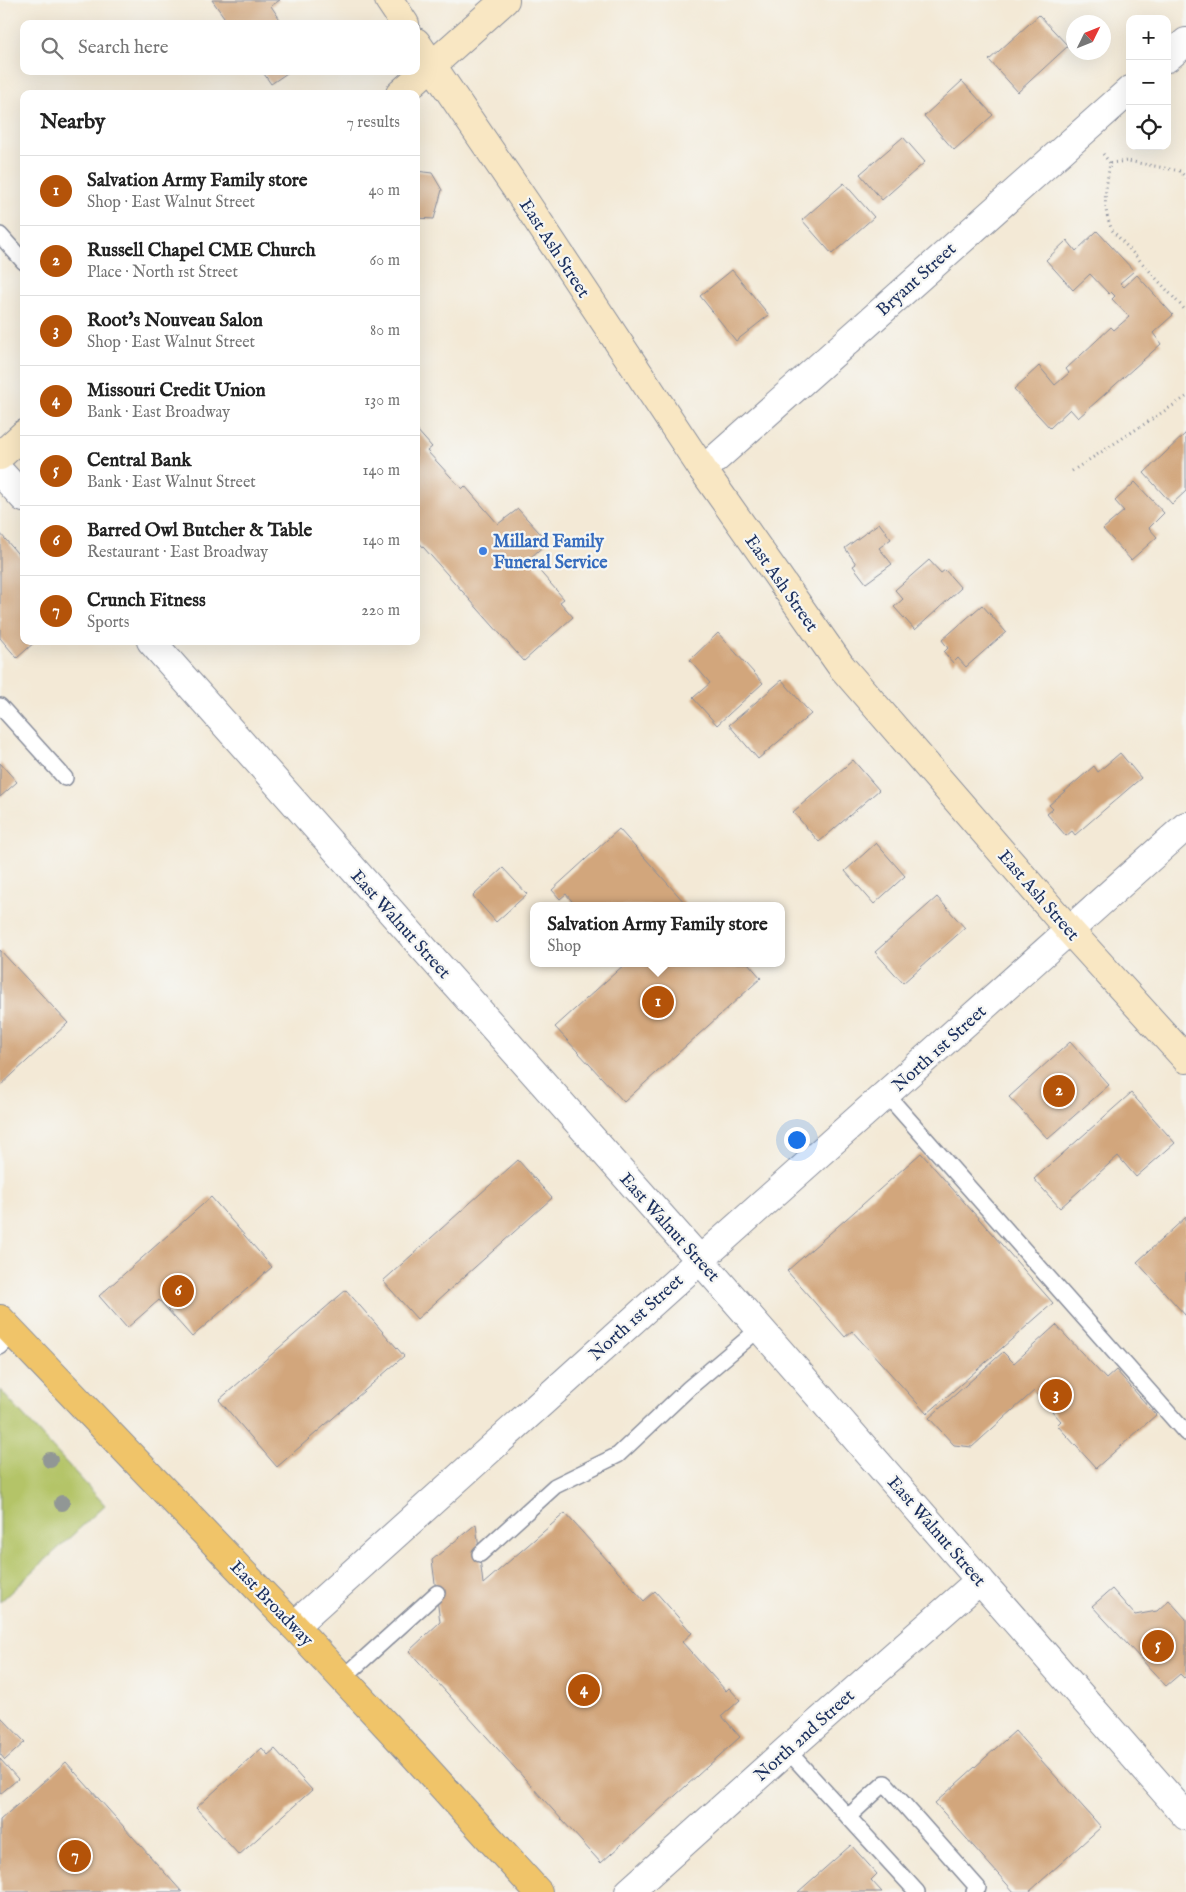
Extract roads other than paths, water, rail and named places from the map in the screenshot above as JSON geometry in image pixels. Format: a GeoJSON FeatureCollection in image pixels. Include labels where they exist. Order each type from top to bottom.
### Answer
{"type":"FeatureCollection","features":[{"type":"Feature","properties":{"kind":"main road","name":"East Broadway"},"geometry":{"type":"LineString","coordinates":[[5,1333],[294,1626],[538,1892]]}},
{"type":"Feature","properties":{"kind":"street"},"geometry":{"type":"LineString","coordinates":[[389,0],[402,20]]}},
{"type":"Feature","properties":{"kind":"street"},"geometry":{"type":"LineString","coordinates":[[404,90],[505,0]]}},
{"type":"Feature","properties":{"kind":"street"},"geometry":{"type":"LineString","coordinates":[[1171,55],[1186,42]]}},
{"type":"Feature","properties":{"kind":"street","name":"East Ash Street"},"geometry":{"type":"LineString","coordinates":[[420,48],[526,202],[702,470],[841,666],[1070,931],[1186,1059]]}},
{"type":"Feature","properties":{"kind":"street","name":"Bryant Street"},"geometry":{"type":"LineString","coordinates":[[702,470],[1126,93]]}},
{"type":"Feature","properties":{"kind":"street"},"geometry":{"type":"LineString","coordinates":[[0,456],[20,438]]}},
{"type":"Feature","properties":{"kind":"street"},"geometry":{"type":"LineString","coordinates":[[0,472],[20,494]]}},
{"type":"Feature","properties":{"kind":"street","name":"East Walnut Street"},"geometry":{"type":"LineString","coordinates":[[155,645],[760,1328],[1186,1816]]}},
{"type":"Feature","properties":{"kind":"street","name":"North 1st Street"},"geometry":{"type":"LineString","coordinates":[[294,1626],[1186,826]]}},
{"type":"Feature","properties":{"kind":"street","name":"North 2nd Street"},"geometry":{"type":"LineString","coordinates":[[629,1892],[786,1750],[980,1580]]}},
{"type":"Feature","properties":{"kind":"lane"},"geometry":{"type":"LineString","coordinates":[[0,235],[20,258]]}},
{"type":"Feature","properties":{"kind":"lane"},"geometry":{"type":"LineString","coordinates":[[0,706],[65,778]]}},
{"type":"Feature","properties":{"kind":"lane"},"geometry":{"type":"LineString","coordinates":[[886,1094],[1186,1433]]}},
{"type":"Feature","properties":{"kind":"lane"},"geometry":{"type":"LineString","coordinates":[[480,1554],[555,1486],[618,1455],[688,1388],[760,1328]]}},
{"type":"Feature","properties":{"kind":"lane"},"geometry":{"type":"LineString","coordinates":[[343,1678],[437,1593]]}},
{"type":"Feature","properties":{"kind":"lane"},"geometry":{"type":"LineString","coordinates":[[786,1750],[917,1892]]}},
{"type":"Feature","properties":{"kind":"lane"},"geometry":{"type":"LineString","coordinates":[[848,1817],[885,1783],[978,1888],[974,1892]]}},
{"type":"Feature","properties":{"kind":"place","name":"Millard Family Funeral Service"},"geometry":{"type":"Point","coordinates":[483,551]}},
{"type":"Feature","properties":{"kind":"place","name":"Salvation Army Family store"},"geometry":{"type":"Point","coordinates":[658,1002]}},
{"type":"Feature","properties":{"kind":"place","name":"Russell Chapel CME Church"},"geometry":{"type":"Point","coordinates":[1059,1091]}},
{"type":"Feature","properties":{"kind":"place","name":"Barred Owl Butcher & Table"},"geometry":{"type":"Point","coordinates":[178,1291]}},
{"type":"Feature","properties":{"kind":"place","name":"Root's Nouveau Salon"},"geometry":{"type":"Point","coordinates":[1056,1395]}},
{"type":"Feature","properties":{"kind":"place","name":"Central Bank"},"geometry":{"type":"Point","coordinates":[1158,1646]}},
{"type":"Feature","properties":{"kind":"place","name":"Missouri Credit Union"},"geometry":{"type":"Point","coordinates":[584,1690]}},
{"type":"Feature","properties":{"kind":"place","name":"Crunch Fitness"},"geometry":{"type":"Point","coordinates":[75,1856]}}]}
